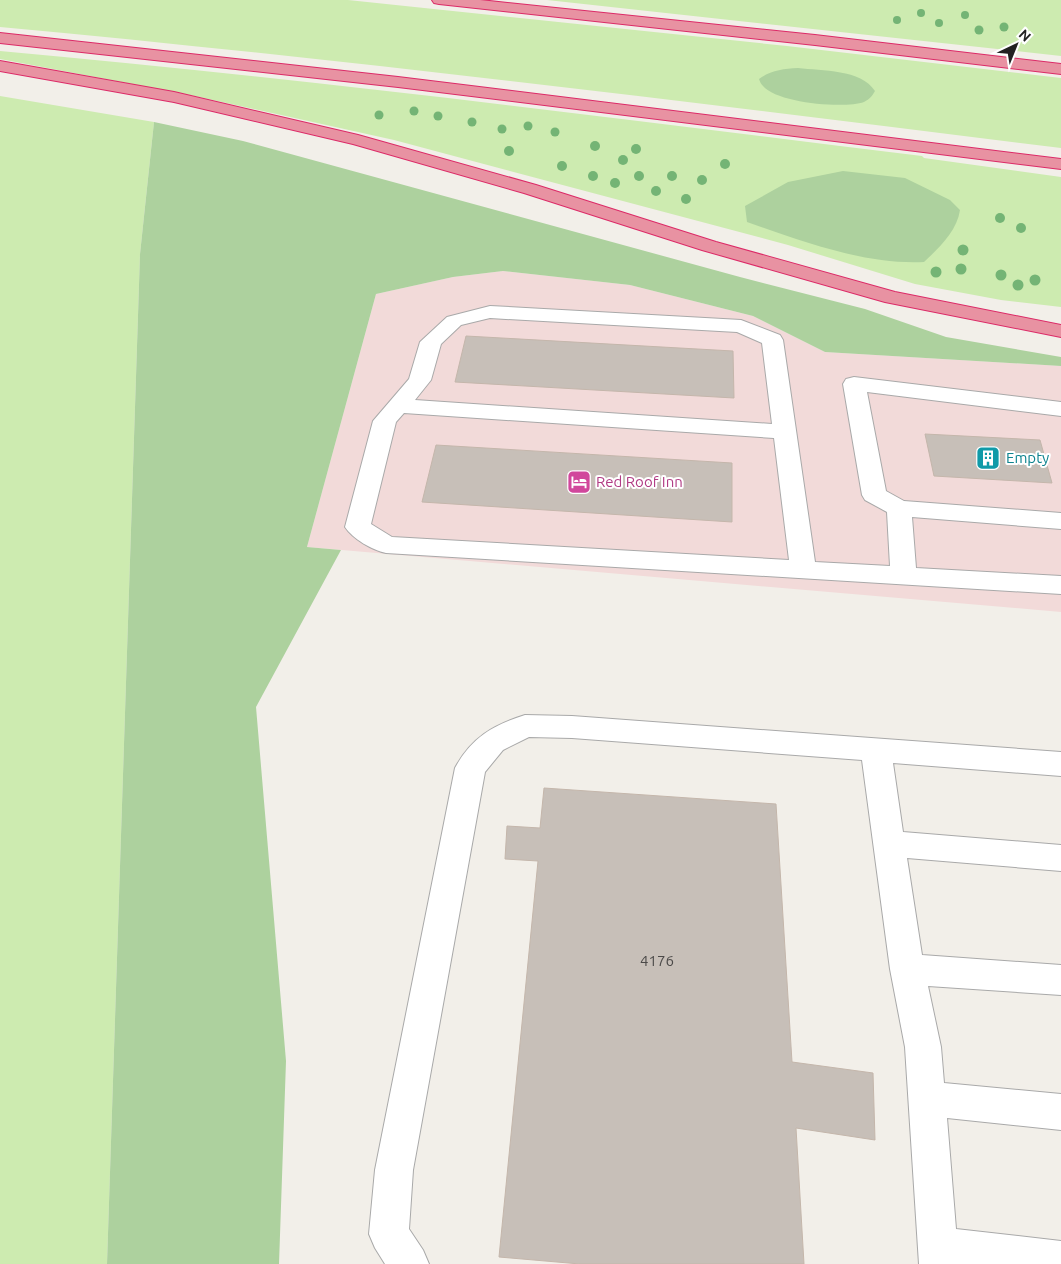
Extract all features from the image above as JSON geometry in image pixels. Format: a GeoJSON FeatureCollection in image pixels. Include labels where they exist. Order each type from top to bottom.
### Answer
{"type":"FeatureCollection","features":[{"type":"Feature","properties":{"kind":"highway"},"geometry":{"type":"LineString","coordinates":[[439,0],[815,40],[1061,69]]}},
{"type":"Feature","properties":{"kind":"highway"},"geometry":{"type":"LineString","coordinates":[[0,38],[148,53],[723,121],[1061,164]]}},
{"type":"Feature","properties":{"kind":"highway"},"geometry":{"type":"LineString","coordinates":[[0,66],[174,97],[358,140],[530,189],[708,246],[892,298],[1061,331]]}},
{"type":"Feature","properties":{"kind":"lane"},"geometry":{"type":"LineString","coordinates":[[803,570],[772,340],[741,326],[490,312],[454,321],[431,342],[420,380],[386,421],[358,527],[386,545],[803,570],[904,576],[1061,585]]}},
{"type":"Feature","properties":{"kind":"lane"},"geometry":{"type":"LineString","coordinates":[[1061,409],[854,384],[874,495],[899,508],[1061,521]]}},
{"type":"Feature","properties":{"kind":"lane"},"geometry":{"type":"LineString","coordinates":[[398,406],[784,432]]}},
{"type":"Feature","properties":{"kind":"lane"},"geometry":{"type":"LineString","coordinates":[[899,508],[904,576]]}},
{"type":"Feature","properties":{"kind":"lane"},"geometry":{"type":"LineString","coordinates":[[409,1264],[389,1234],[394,1170],[470,768],[492,742],[525,726],[572,727],[1061,764]]}},
{"type":"Feature","properties":{"kind":"lane"},"geometry":{"type":"LineString","coordinates":[[876,750],[907,969],[923,1047],[938,1255],[1061,1261]]}},
{"type":"Feature","properties":{"kind":"lane"},"geometry":{"type":"LineString","coordinates":[[890,844],[1061,858]]}},
{"type":"Feature","properties":{"kind":"lane"},"geometry":{"type":"LineString","coordinates":[[907,969],[1061,980]]}},
{"type":"Feature","properties":{"kind":"lane"},"geometry":{"type":"LineString","coordinates":[[927,1099],[1061,1112]]}},
{"type":"Feature","properties":{"kind":"shaded area"},"geometry":{"type":"Polygon","coordinates":[[[503,271],[630,285],[753,316],[825,352],[1061,366],[1061,612],[307,547],[376,294],[453,277],[503,271]]]}},
{"type":"Feature","properties":{"kind":"green space"},"geometry":{"type":"Polygon","coordinates":[[[0,0],[348,0],[787,46],[1061,78],[1061,148],[399,68],[0,27],[0,0]]]}},
{"type":"Feature","properties":{"kind":"green space"},"geometry":{"type":"Polygon","coordinates":[[[547,0],[1061,0],[1061,56],[547,0]]]}},
{"type":"Feature","properties":{"kind":"green space"},"geometry":{"type":"Polygon","coordinates":[[[0,51],[231,74],[461,100],[922,156],[924,158],[1061,177],[1061,307],[1001,300],[915,284],[788,245],[394,140],[190,95],[0,59],[0,51]]]}},
{"type":"Feature","properties":{"kind":"green space"},"geometry":{"type":"Polygon","coordinates":[[[798,68],[840,72],[851,75],[869,84],[875,91],[866,101],[854,104],[811,103],[782,97],[771,92],[762,85],[759,79],[773,72],[798,68]]]}},
{"type":"Feature","properties":{"kind":"green space"},"geometry":{"type":"Polygon","coordinates":[[[0,96],[154,122],[140,254],[107,1264],[0,1264],[0,96]]]}},
{"type":"Feature","properties":{"kind":"green space"},"geometry":{"type":"Polygon","coordinates":[[[154,122],[243,141],[740,277],[865,309],[946,337],[1061,357],[1061,366],[825,352],[753,316],[630,285],[503,271],[453,277],[376,294],[307,547],[341,550],[256,707],[286,1061],[279,1264],[107,1264],[140,254],[154,122]]]}},
{"type":"Feature","properties":{"kind":"green space"},"geometry":{"type":"Polygon","coordinates":[[[843,171],[905,178],[950,200],[960,210],[955,225],[941,245],[924,262],[902,262],[856,256],[789,237],[747,222],[745,206],[788,182],[843,171]]]}},
{"type":"Feature","properties":{"kind":"building"},"geometry":{"type":"Polygon","coordinates":[[[466,336],[733,351],[734,398],[455,382],[466,336]]]}},
{"type":"Feature","properties":{"kind":"building","name":"Empty"},"geometry":{"type":"Polygon","coordinates":[[[925,434],[1040,440],[1052,483],[934,476],[925,434]]]}},
{"type":"Feature","properties":{"kind":"building","name":"Red Roof Inn"},"geometry":{"type":"Polygon","coordinates":[[[436,445],[732,463],[732,522],[422,502],[436,445]]]}},
{"type":"Feature","properties":{"kind":"building"},"geometry":{"type":"Polygon","coordinates":[[[544,788],[776,804],[792,1062],[873,1073],[875,1140],[796,1128],[804,1264],[580,1264],[499,1257],[538,861],[505,859],[507,826],[540,828],[544,788]]]}},
{"type":"Feature","properties":{"kind":"place","name":"Empty"},"geometry":{"type":"Point","coordinates":[988,458]}},
{"type":"Feature","properties":{"kind":"place","name":"Red Roof Inn"},"geometry":{"type":"Point","coordinates":[579,482]}}]}
